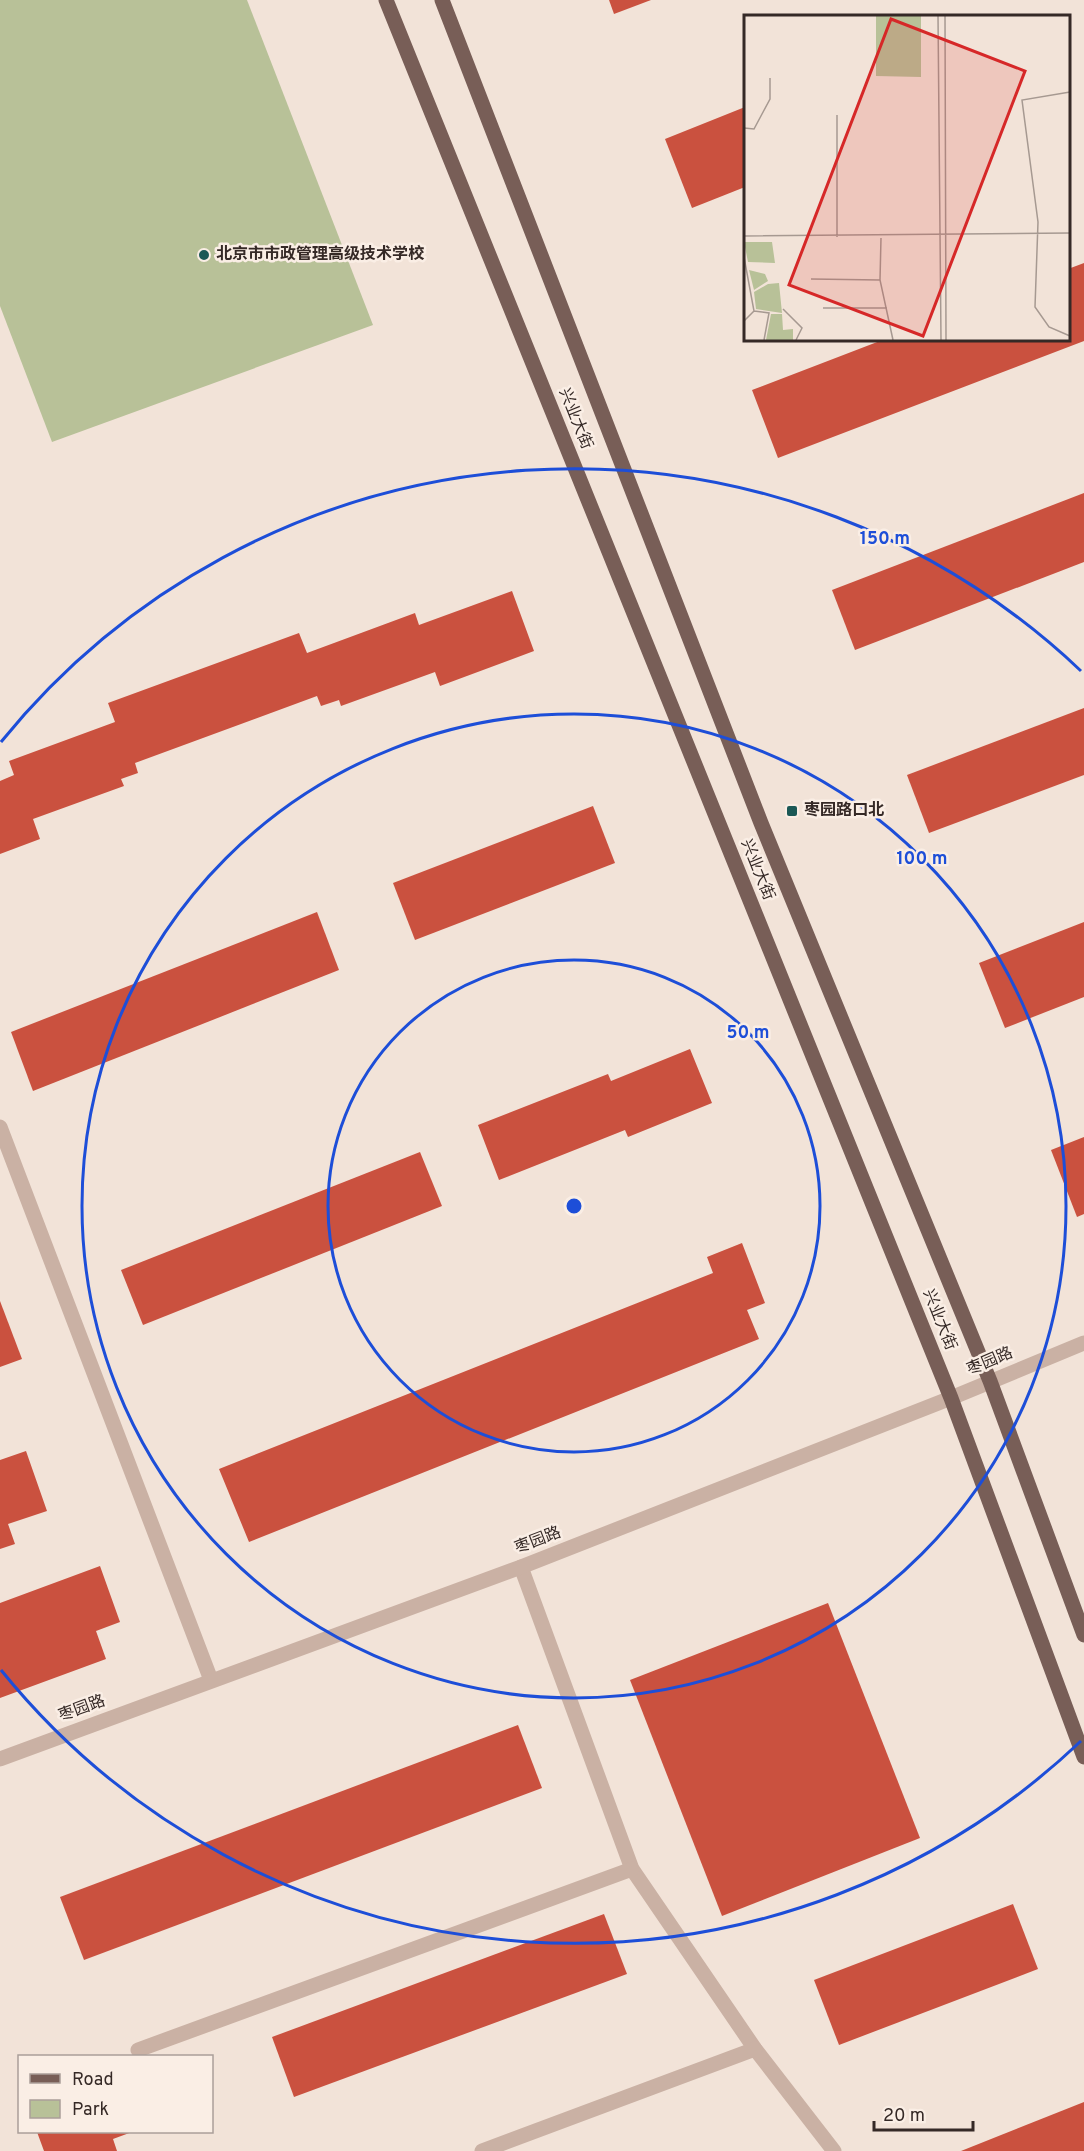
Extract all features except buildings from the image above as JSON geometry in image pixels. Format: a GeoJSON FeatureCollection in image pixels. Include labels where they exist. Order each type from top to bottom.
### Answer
{"type":"FeatureCollection","features":[{"type":"Feature","properties":{"kind":"main road","name":"兴业大街"},"geometry":{"type":"LineString","coordinates":[[386,0],[951,1398],[1084,1757]]}},
{"type":"Feature","properties":{"kind":"main road","name":"兴业大街"},"geometry":{"type":"LineString","coordinates":[[442,0],[761,823],[990,1381],[1084,1635]]}},
{"type":"Feature","properties":{"kind":"street"},"geometry":{"type":"LineString","coordinates":[[0,1127],[211,1680]]}},
{"type":"Feature","properties":{"kind":"street","name":"枣园路"},"geometry":{"type":"LineString","coordinates":[[0,1759],[521,1567],[951,1398],[1084,1343]]}},
{"type":"Feature","properties":{"kind":"street"},"geometry":{"type":"LineString","coordinates":[[521,1567],[632,1869],[756,2049],[834,2151]]}},
{"type":"Feature","properties":{"kind":"street"},"geometry":{"type":"LineString","coordinates":[[138,2050],[632,1869]]}},
{"type":"Feature","properties":{"kind":"street"},"geometry":{"type":"LineString","coordinates":[[482,2151],[756,2049]]}},
{"type":"Feature","properties":{"kind":"green space"},"geometry":{"type":"Polygon","coordinates":[[[0,0],[247,0],[373,325],[52,442],[0,306],[0,0]]]}},
{"type":"Feature","properties":{"kind":"place","name":"北京市市政管理高级技术学校"},"geometry":{"type":"Point","coordinates":[204,255]}},
{"type":"Feature","properties":{"kind":"place","name":"枣园路口北"},"geometry":{"type":"Point","coordinates":[792,811]}}]}
